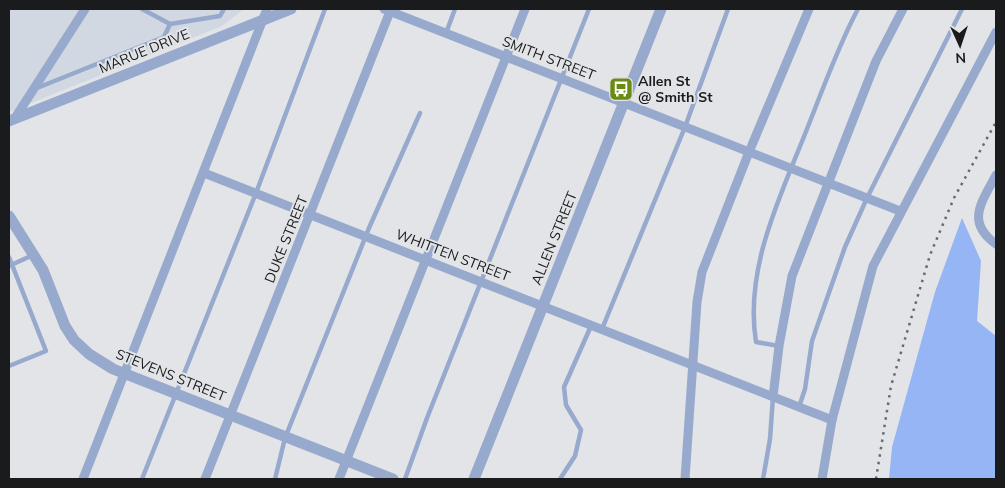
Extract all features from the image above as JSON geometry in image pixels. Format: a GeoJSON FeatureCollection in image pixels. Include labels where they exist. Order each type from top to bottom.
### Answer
{"type":"FeatureCollection","features":[{"type":"Feature","properties":{"kind":"street"},"geometry":{"type":"LineString","coordinates":[[12,120],[34,89],[84,9]]}},
{"type":"Feature","properties":{"kind":"street","name":"MARUE DRIVE"},"geometry":{"type":"LineString","coordinates":[[12,120],[265,14],[290,9]]}},
{"type":"Feature","properties":{"kind":"street"},"geometry":{"type":"LineString","coordinates":[[339,479],[524,9]]}},
{"type":"Feature","properties":{"kind":"street","name":"ALLEN STREET"},"geometry":{"type":"LineString","coordinates":[[474,479],[661,9]]}},
{"type":"Feature","properties":{"kind":"street"},"geometry":{"type":"LineString","coordinates":[[686,479],[697,302],[702,272],[749,152],[809,9]]}},
{"type":"Feature","properties":{"kind":"street"},"geometry":{"type":"LineString","coordinates":[[772,397],[792,276],[876,61],[903,9]]}},
{"type":"Feature","properties":{"kind":"street","name":"SMITH STREET"},"geometry":{"type":"LineString","coordinates":[[388,10],[900,211]]}},
{"type":"Feature","properties":{"kind":"street","name":"DUKE STREET"},"geometry":{"type":"LineString","coordinates":[[205,479],[388,10]]}},
{"type":"Feature","properties":{"kind":"street"},"geometry":{"type":"LineString","coordinates":[[83,479],[265,14]]}},
{"type":"Feature","properties":{"kind":"street"},"geometry":{"type":"LineString","coordinates":[[822,479],[832,420],[874,266],[900,211],[996,32]]}},
{"type":"Feature","properties":{"kind":"street","name":"WHITTEN STREET"},"geometry":{"type":"LineString","coordinates":[[204,173],[832,420]]}},
{"type":"Feature","properties":{"kind":"street"},"geometry":{"type":"LineString","coordinates":[[996,175],[979,210],[978,219],[983,234],[996,244]]}},
{"type":"Feature","properties":{"kind":"street","name":"STEVENS STREET"},"geometry":{"type":"LineString","coordinates":[[9,216],[34,254],[74,340],[88,354],[124,374],[177,393],[285,438],[394,479]]}},
{"type":"Feature","properties":{"kind":"lane"},"geometry":{"type":"LineString","coordinates":[[142,9],[170,24],[220,16],[224,9]]}},
{"type":"Feature","properties":{"kind":"lane"},"geometry":{"type":"LineString","coordinates":[[142,479],[256,193],[325,9]]}},
{"type":"Feature","properties":{"kind":"lane"},"geometry":{"type":"LineString","coordinates":[[446,33],[455,9]]}},
{"type":"Feature","properties":{"kind":"lane"},"geometry":{"type":"LineString","coordinates":[[405,479],[590,9]]}},
{"type":"Feature","properties":{"kind":"lane"},"geometry":{"type":"LineString","coordinates":[[602,330],[685,127],[728,9]]}},
{"type":"Feature","properties":{"kind":"lane"},"geometry":{"type":"LineString","coordinates":[[779,346],[756,342],[753,322],[754,289],[777,198],[792,169],[858,9]]}},
{"type":"Feature","properties":{"kind":"lane"},"geometry":{"type":"LineString","coordinates":[[799,407],[805,389],[812,341],[845,247],[867,198],[962,9]]}},
{"type":"Feature","properties":{"kind":"lane"},"geometry":{"type":"LineString","coordinates":[[34,89],[164,37],[170,24]]}},
{"type":"Feature","properties":{"kind":"lane"},"geometry":{"type":"LineString","coordinates":[[275,479],[285,438],[366,236],[420,113]]}},
{"type":"Feature","properties":{"kind":"lane"},"geometry":{"type":"LineString","coordinates":[[10,265],[34,254]]}},
{"type":"Feature","properties":{"kind":"lane"},"geometry":{"type":"LineString","coordinates":[[9,257],[10,265],[46,351],[9,366]]}},
{"type":"Feature","properties":{"kind":"lane"},"geometry":{"type":"LineString","coordinates":[[560,479],[575,456],[581,430],[566,405],[564,387],[592,325]]}},
{"type":"Feature","properties":{"kind":"lane"},"geometry":{"type":"LineString","coordinates":[[763,479],[770,439],[772,397]]}},
{"type":"Feature","properties":{"kind":"shaded area"},"geometry":{"type":"Polygon","coordinates":[[[9,9],[244,9],[222,26],[9,112],[9,9]]]}},
{"type":"Feature","properties":{"kind":"shaded area"},"geometry":{"type":"Polygon","coordinates":[[[962,218],[981,261],[977,321],[996,336],[996,479],[889,479],[892,447],[935,292],[962,218]]]}},
{"type":"Feature","properties":{"kind":"railway"},"geometry":{"type":"LineString","coordinates":[[876,479],[891,386],[930,255],[954,198],[996,122]]}},
{"type":"Feature","properties":{"kind":"place","name":"Allen St @ Smith St"},"geometry":{"type":"Point","coordinates":[621,89]}}]}
